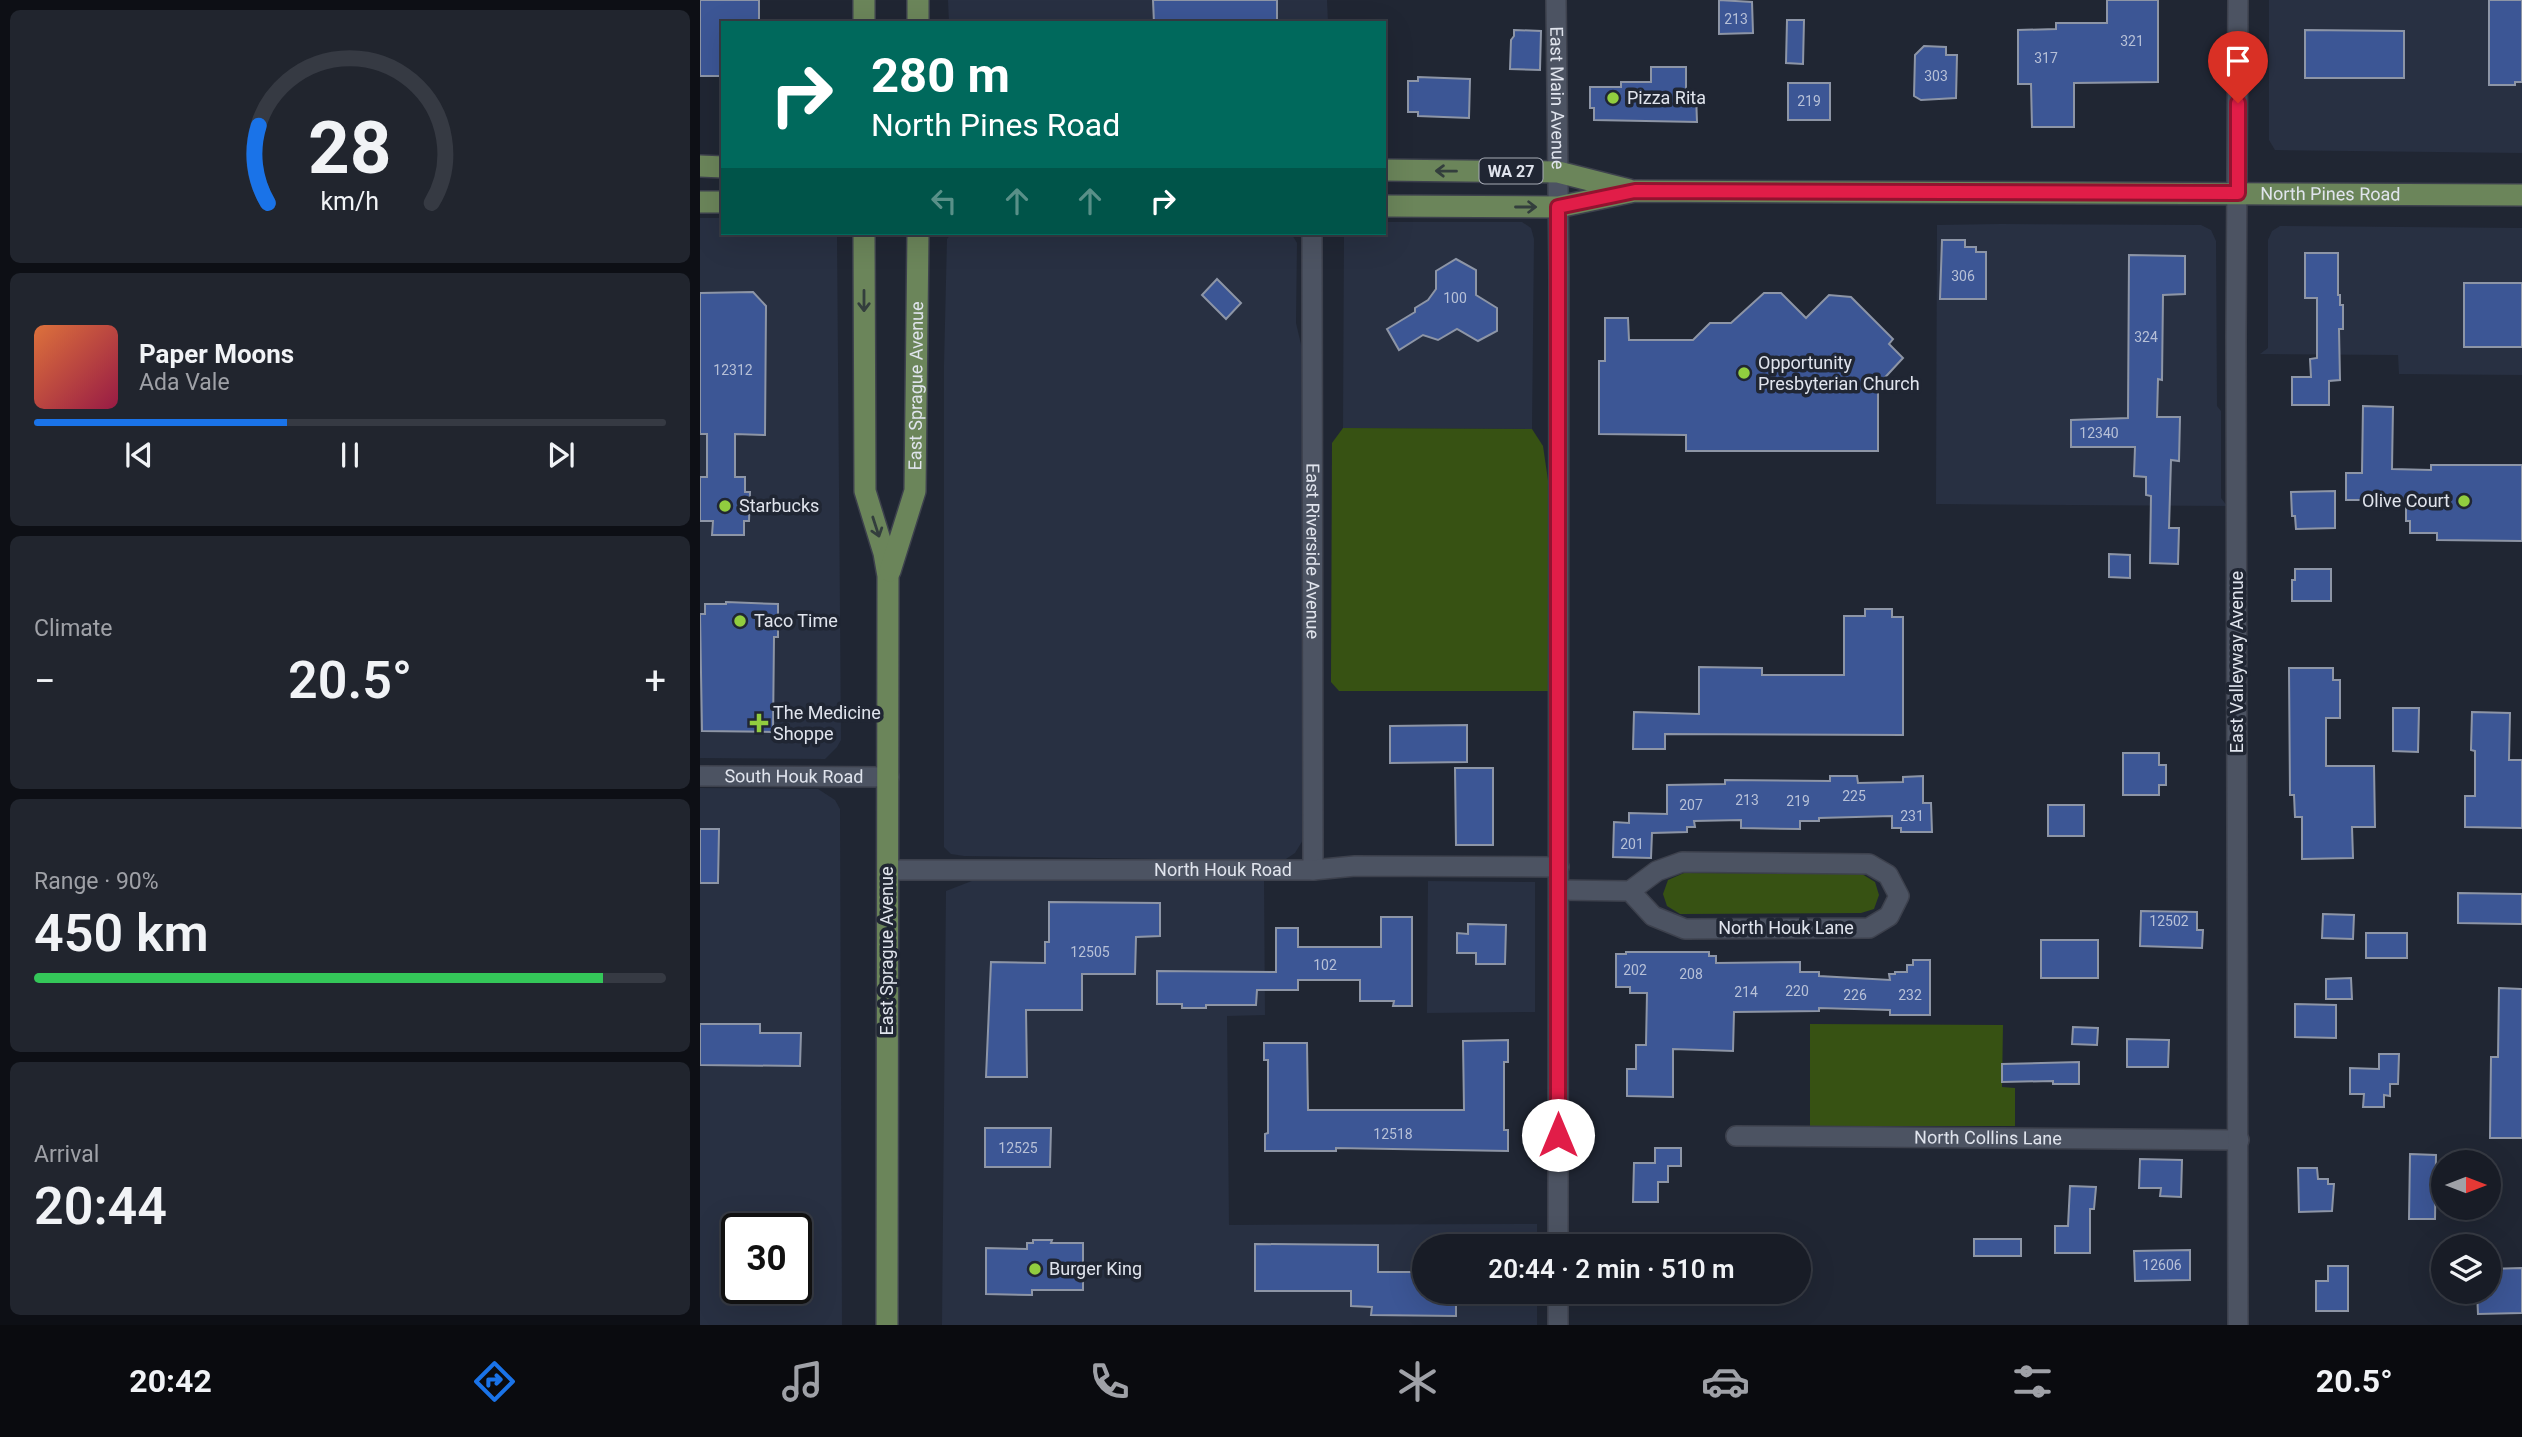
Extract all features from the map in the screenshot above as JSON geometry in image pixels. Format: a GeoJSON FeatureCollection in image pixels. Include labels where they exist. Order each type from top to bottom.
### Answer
{"type":"FeatureCollection","features":[{"type":"Feature","properties":{"kind":"main road"},"geometry":{"type":"LineString","coordinates":[[863,0],[863,21]]}},
{"type":"Feature","properties":{"kind":"main road"},"geometry":{"type":"LineString","coordinates":[[918,0],[918,21]]}},
{"type":"Feature","properties":{"kind":"main road"},"geometry":{"type":"LineString","coordinates":[[700,166],[721,166]]}},
{"type":"Feature","properties":{"kind":"main road","name":"North Pines Road"},"geometry":{"type":"LineString","coordinates":[[1386,170],[1558,172],[1635,191]]}},
{"type":"Feature","properties":{"kind":"main road","name":"North Pines Road"},"geometry":{"type":"LineString","coordinates":[[1386,206],[1558,207],[1635,191],[2522,195]]}},
{"type":"Feature","properties":{"kind":"main road"},"geometry":{"type":"LineString","coordinates":[[700,202],[721,202]]}},
{"type":"Feature","properties":{"kind":"main road","name":"East Sprague Avenue"},"geometry":{"type":"LineString","coordinates":[[864,235],[865,491],[884,553],[888,576],[887,1325]]}},
{"type":"Feature","properties":{"kind":"main road","name":"East Sprague Avenue"},"geometry":{"type":"LineString","coordinates":[[888,576],[915,491],[918,235]]}},
{"type":"Feature","properties":{"kind":"street","name":"East Main Avenue"},"geometry":{"type":"LineString","coordinates":[[1556,0],[1558,1234]]}},
{"type":"Feature","properties":{"kind":"street","name":"East Valleyway Avenue"},"geometry":{"type":"LineString","coordinates":[[2238,0],[2238,1325]]}},
{"type":"Feature","properties":{"kind":"street","name":"East Riverside Avenue"},"geometry":{"type":"LineString","coordinates":[[1312,235],[1313,870]]}},
{"type":"Feature","properties":{"kind":"street","name":"South Houk Road"},"geometry":{"type":"LineString","coordinates":[[700,776],[889,777]]}},
{"type":"Feature","properties":{"kind":"street","name":"North Houk Lane"},"geometry":{"type":"LineString","coordinates":[[1682,862],[1869,864],[1888,875],[1899,896],[1889,916],[1868,928],[1685,929],[1653,916],[1630,891],[1657,871],[1682,862]]}},
{"type":"Feature","properties":{"kind":"street","name":"North Houk Road"},"geometry":{"type":"LineString","coordinates":[[887,870],[1559,867]]}},
{"type":"Feature","properties":{"kind":"street"},"geometry":{"type":"LineString","coordinates":[[1559,890],[1630,891]]}},
{"type":"Feature","properties":{"kind":"street","name":"North Collins Lane"},"geometry":{"type":"LineString","coordinates":[[1736,1136],[2239,1140]]}},
{"type":"Feature","properties":{"kind":"street"},"geometry":{"type":"LineString","coordinates":[[1558,1304],[1558,1325]]}},
{"type":"Feature","properties":{"kind":"shaded area"},"geometry":{"type":"Polygon","coordinates":[[[948,0],[1327,0],[1328,21],[949,21],[948,0]]]}},
{"type":"Feature","properties":{"kind":"shaded area"},"geometry":{"type":"Polygon","coordinates":[[[2269,0],[2522,0],[2522,153],[2275,150],[2269,140],[2269,0]]]}},
{"type":"Feature","properties":{"kind":"shaded area"},"geometry":{"type":"Polygon","coordinates":[[[700,218],[721,218],[721,235],[837,235],[841,740],[825,759],[700,758],[700,218]]]}},
{"type":"Feature","properties":{"kind":"shaded area"},"geometry":{"type":"Polygon","coordinates":[[[1386,222],[1522,222],[1531,228],[1534,239],[1532,429],[1343,428],[1344,235],[1386,235],[1386,222]]]}},
{"type":"Feature","properties":{"kind":"shaded area"},"geometry":{"type":"Polygon","coordinates":[[[1937,225],[2201,225],[2211,230],[2216,241],[2217,406],[2221,411],[2221,498],[2227,506],[1936,504],[1937,225]]]}},
{"type":"Feature","properties":{"kind":"shaded area"},"geometry":{"type":"Polygon","coordinates":[[[2280,226],[2522,228],[2522,375],[2399,374],[2398,355],[2260,354],[2268,348],[2268,240],[2272,231],[2280,226]]]}},
{"type":"Feature","properties":{"kind":"shaded area"},"geometry":{"type":"Polygon","coordinates":[[[950,235],[1292,235],[1297,243],[1296,323],[1307,370],[1303,840],[1295,853],[1283,861],[964,856],[951,854],[944,847],[944,365],[947,239],[950,235]]]}},
{"type":"Feature","properties":{"kind":"shaded area"},"geometry":{"type":"Polygon","coordinates":[[[700,788],[818,789],[835,800],[840,809],[842,1325],[700,1325],[700,788]]]}},
{"type":"Feature","properties":{"kind":"shaded area"},"geometry":{"type":"Polygon","coordinates":[[[977,879],[1264,879],[1265,1015],[1227,1016],[1229,1225],[1537,1224],[1537,1234],[1412,1234],[1412,1304],[1537,1304],[1537,1325],[942,1325],[946,891],[977,879]]]}},
{"type":"Feature","properties":{"kind":"shaded area"},"geometry":{"type":"Polygon","coordinates":[[[1428,881],[1535,882],[1535,1012],[1427,1013],[1428,881]]]}},
{"type":"Feature","properties":{"kind":"green space"},"geometry":{"type":"Polygon","coordinates":[[[1343,428],[1532,429],[1543,446],[1550,494],[1553,691],[1339,691],[1331,682],[1332,443],[1343,428]]]}},
{"type":"Feature","properties":{"kind":"green space"},"geometry":{"type":"Polygon","coordinates":[[[1684,873],[1862,874],[1875,882],[1879,895],[1874,909],[1861,913],[1680,914],[1667,906],[1663,894],[1668,880],[1684,873]]]}},
{"type":"Feature","properties":{"kind":"green space"},"geometry":{"type":"Polygon","coordinates":[[[1810,1024],[2003,1025],[2002,1087],[2015,1088],[2015,1126],[1810,1126],[1810,1024]]]}},
{"type":"Feature","properties":{"kind":"building"},"geometry":{"type":"Polygon","coordinates":[[[700,0],[759,0],[759,21],[721,21],[721,76],[700,76],[700,0]]]}},
{"type":"Feature","properties":{"kind":"building"},"geometry":{"type":"Polygon","coordinates":[[[1153,0],[1277,0],[1277,21],[1154,21],[1153,0]]]}},
{"type":"Feature","properties":{"kind":"building"},"geometry":{"type":"Polygon","coordinates":[[[1719,0],[1752,2],[1753,33],[1719,34],[1719,0]]]}},
{"type":"Feature","properties":{"kind":"building"},"geometry":{"type":"Polygon","coordinates":[[[2107,0],[2158,0],[2158,82],[2074,83],[2074,127],[2032,127],[2031,84],[2018,84],[2018,30],[2056,29],[2056,23],[2107,23],[2107,0]]]}},
{"type":"Feature","properties":{"kind":"building"},"geometry":{"type":"Polygon","coordinates":[[[2489,0],[2522,0],[2522,82],[2515,82],[2515,85],[2489,85],[2489,0]]]}},
{"type":"Feature","properties":{"kind":"building"},"geometry":{"type":"Polygon","coordinates":[[[1787,20],[1804,20],[1803,64],[1786,63],[1787,20]]]}},
{"type":"Feature","properties":{"kind":"building"},"geometry":{"type":"Polygon","coordinates":[[[1514,30],[1541,31],[1540,70],[1510,69],[1514,30]]]}},
{"type":"Feature","properties":{"kind":"building"},"geometry":{"type":"Polygon","coordinates":[[[2305,30],[2404,31],[2404,78],[2305,78],[2305,30]]]}},
{"type":"Feature","properties":{"kind":"building"},"geometry":{"type":"Polygon","coordinates":[[[1924,46],[1946,47],[1946,55],[1957,55],[1956,98],[1921,100],[1914,96],[1915,55],[1924,46]]]}},
{"type":"Feature","properties":{"kind":"building"},"geometry":{"type":"Polygon","coordinates":[[[1651,67],[1686,67],[1686,94],[1696,94],[1697,122],[1594,120],[1594,108],[1590,108],[1590,87],[1621,87],[1621,82],[1651,82],[1651,67]]]}},
{"type":"Feature","properties":{"kind":"building"},"geometry":{"type":"Polygon","coordinates":[[[1418,77],[1470,79],[1469,118],[1418,116],[1418,112],[1408,112],[1408,81],[1418,81],[1418,77]]]}},
{"type":"Feature","properties":{"kind":"building"},"geometry":{"type":"Polygon","coordinates":[[[1788,83],[1830,83],[1830,120],[1788,120],[1788,83]]]}},
{"type":"Feature","properties":{"kind":"building"},"geometry":{"type":"Polygon","coordinates":[[[1942,240],[1965,240],[1965,247],[1976,247],[1976,252],[1986,252],[1986,299],[1940,299],[1942,240]]]}},
{"type":"Feature","properties":{"kind":"building"},"geometry":{"type":"Polygon","coordinates":[[[2305,253],[2338,253],[2338,295],[2340,305],[2343,305],[2343,329],[2339,329],[2340,380],[2329,381],[2329,405],[2292,405],[2292,377],[2311,377],[2310,359],[2317,358],[2317,298],[2305,298],[2305,253]]]}},
{"type":"Feature","properties":{"kind":"building"},"geometry":{"type":"Polygon","coordinates":[[[2129,255],[2185,256],[2185,294],[2163,295],[2162,380],[2158,379],[2157,417],[2180,417],[2179,461],[2171,460],[2169,528],[2179,528],[2178,564],[2150,563],[2151,496],[2146,495],[2146,477],[2134,476],[2135,447],[2071,447],[2071,420],[2128,418],[2129,255]]]}},
{"type":"Feature","properties":{"kind":"building"},"geometry":{"type":"Polygon","coordinates":[[[1456,259],[1476,270],[1476,295],[1497,308],[1497,331],[1478,341],[1457,329],[1438,340],[1423,335],[1399,350],[1387,329],[1415,312],[1415,308],[1428,300],[1436,289],[1436,271],[1456,259]]]}},
{"type":"Feature","properties":{"kind":"building"},"geometry":{"type":"Polygon","coordinates":[[[1217,279],[1241,303],[1226,319],[1202,295],[1217,279]]]}},
{"type":"Feature","properties":{"kind":"building"},"geometry":{"type":"Polygon","coordinates":[[[2464,283],[2522,283],[2522,347],[2464,347],[2464,283]]]}},
{"type":"Feature","properties":{"kind":"building"},"geometry":{"type":"Polygon","coordinates":[[[753,292],[766,306],[765,435],[735,434],[735,477],[745,477],[745,492],[750,492],[749,521],[744,521],[744,535],[712,535],[713,521],[700,521],[700,477],[707,477],[707,434],[700,434],[700,293],[753,292]]]}},
{"type":"Feature","properties":{"kind":"building","name":"Opportunity Presbyterian Church"},"geometry":{"type":"Polygon","coordinates":[[[1764,293],[1781,293],[1806,318],[1829,295],[1851,297],[1893,339],[1889,344],[1903,358],[1878,385],[1878,451],[1686,451],[1686,435],[1599,434],[1599,361],[1605,361],[1605,318],[1628,318],[1629,340],[1693,340],[1710,323],[1731,323],[1764,293]]]}},
{"type":"Feature","properties":{"kind":"building","name":"Olive Court"},"geometry":{"type":"Polygon","coordinates":[[[2363,406],[2393,407],[2392,469],[2431,470],[2431,465],[2522,465],[2522,541],[2437,540],[2437,533],[2410,533],[2410,521],[2406,521],[2406,500],[2346,500],[2346,473],[2362,473],[2363,406]]]}},
{"type":"Feature","properties":{"kind":"building"},"geometry":{"type":"Polygon","coordinates":[[[2335,491],[2335,528],[2296,529],[2295,516],[2292,516],[2291,492],[2335,491]]]}},
{"type":"Feature","properties":{"kind":"building"},"geometry":{"type":"Polygon","coordinates":[[[2109,554],[2130,555],[2130,578],[2109,577],[2109,554]]]}},
{"type":"Feature","properties":{"kind":"building"},"geometry":{"type":"Polygon","coordinates":[[[2295,569],[2331,569],[2331,601],[2292,601],[2295,569]]]}},
{"type":"Feature","properties":{"kind":"building"},"geometry":{"type":"Polygon","coordinates":[[[705,604],[778,604],[778,637],[774,637],[773,732],[702,731],[700,614],[705,614],[705,604]]]}},
{"type":"Feature","properties":{"kind":"building"},"geometry":{"type":"Polygon","coordinates":[[[1865,609],[1892,609],[1892,617],[1903,617],[1903,735],[1665,734],[1665,749],[1633,749],[1634,712],[1699,714],[1699,667],[1762,668],[1762,675],[1844,675],[1844,616],[1865,616],[1865,609]]]}},
{"type":"Feature","properties":{"kind":"building"},"geometry":{"type":"Polygon","coordinates":[[[2289,668],[2333,668],[2333,680],[2340,680],[2340,718],[2326,718],[2326,766],[2374,766],[2375,827],[2352,827],[2353,858],[2302,859],[2302,817],[2295,817],[2294,795],[2290,795],[2289,668]]]}},
{"type":"Feature","properties":{"kind":"building"},"geometry":{"type":"Polygon","coordinates":[[[2393,708],[2419,708],[2418,752],[2393,751],[2393,708]]]}},
{"type":"Feature","properties":{"kind":"building"},"geometry":{"type":"Polygon","coordinates":[[[2472,712],[2510,713],[2509,760],[2522,760],[2522,828],[2465,827],[2465,796],[2475,796],[2475,751],[2471,750],[2472,712]]]}},
{"type":"Feature","properties":{"kind":"building"},"geometry":{"type":"Polygon","coordinates":[[[1467,725],[1467,762],[1390,763],[1390,726],[1467,725]]]}},
{"type":"Feature","properties":{"kind":"building"},"geometry":{"type":"Polygon","coordinates":[[[2123,753],[2159,753],[2159,765],[2166,765],[2166,785],[2159,785],[2159,795],[2123,795],[2123,753]]]}},
{"type":"Feature","properties":{"kind":"building"},"geometry":{"type":"Polygon","coordinates":[[[1455,768],[1493,768],[1493,845],[1456,845],[1455,768]]]}},
{"type":"Feature","properties":{"kind":"building"},"geometry":{"type":"Polygon","coordinates":[[[1830,776],[1857,776],[1858,783],[1903,782],[1903,777],[1923,776],[1923,803],[1931,803],[1932,832],[1901,832],[1901,828],[1892,828],[1892,816],[1819,818],[1819,821],[1800,821],[1800,829],[1741,828],[1741,820],[1694,821],[1695,827],[1687,827],[1687,832],[1652,833],[1651,858],[1613,857],[1614,822],[1629,823],[1629,813],[1667,814],[1667,785],[1725,784],[1725,780],[1830,781],[1830,776]]]}},
{"type":"Feature","properties":{"kind":"building"},"geometry":{"type":"Polygon","coordinates":[[[2048,805],[2084,805],[2084,836],[2048,836],[2048,805]]]}},
{"type":"Feature","properties":{"kind":"building"},"geometry":{"type":"Polygon","coordinates":[[[700,829],[719,829],[718,883],[700,883],[700,829]]]}},
{"type":"Feature","properties":{"kind":"building"},"geometry":{"type":"Polygon","coordinates":[[[2458,893],[2522,894],[2522,924],[2458,923],[2458,893]]]}},
{"type":"Feature","properties":{"kind":"building"},"geometry":{"type":"Polygon","coordinates":[[[1049,902],[1160,903],[1160,936],[1136,937],[1135,974],[1082,974],[1082,1010],[1026,1010],[1027,1077],[986,1077],[991,962],[1045,963],[1045,942],[1049,942],[1049,902]]]}},
{"type":"Feature","properties":{"kind":"building"},"geometry":{"type":"Polygon","coordinates":[[[2141,911],[2197,912],[2197,930],[2203,930],[2202,948],[2140,946],[2141,911]]]}},
{"type":"Feature","properties":{"kind":"building"},"geometry":{"type":"Polygon","coordinates":[[[2323,914],[2354,915],[2353,939],[2322,938],[2323,914]]]}},
{"type":"Feature","properties":{"kind":"building"},"geometry":{"type":"Polygon","coordinates":[[[1381,917],[1412,917],[1412,1006],[1393,1006],[1394,1001],[1360,1001],[1360,980],[1298,980],[1298,990],[1257,990],[1256,1005],[1182,1008],[1182,1004],[1157,1004],[1157,971],[1276,972],[1276,928],[1298,928],[1298,947],[1381,947],[1381,917]]]}},
{"type":"Feature","properties":{"kind":"building"},"geometry":{"type":"Polygon","coordinates":[[[1468,924],[1506,925],[1505,964],[1476,964],[1476,953],[1457,953],[1457,933],[1468,934],[1468,924]]]}},
{"type":"Feature","properties":{"kind":"building"},"geometry":{"type":"Polygon","coordinates":[[[2366,933],[2407,933],[2407,958],[2366,958],[2366,933]]]}},
{"type":"Feature","properties":{"kind":"building"},"geometry":{"type":"Polygon","coordinates":[[[2041,940],[2098,940],[2098,978],[2041,978],[2041,940]]]}},
{"type":"Feature","properties":{"kind":"building"},"geometry":{"type":"Polygon","coordinates":[[[1709,952],[1709,956],[1716,956],[1716,963],[1800,962],[1800,972],[1819,972],[1819,976],[1890,980],[1889,974],[1907,972],[1907,965],[1913,965],[1913,960],[1930,960],[1930,1015],[1890,1015],[1890,1010],[1819,1008],[1819,1011],[1734,1012],[1733,1051],[1673,1049],[1673,1097],[1627,1096],[1627,1069],[1636,1069],[1636,1045],[1646,1045],[1647,993],[1630,993],[1630,987],[1616,987],[1616,954],[1709,952]]]}},
{"type":"Feature","properties":{"kind":"building"},"geometry":{"type":"Polygon","coordinates":[[[2351,978],[2352,999],[2326,999],[2326,979],[2351,978]]]}},
{"type":"Feature","properties":{"kind":"building"},"geometry":{"type":"Polygon","coordinates":[[[2499,988],[2522,989],[2522,1138],[2490,1138],[2491,1057],[2498,1057],[2499,988]]]}},
{"type":"Feature","properties":{"kind":"building"},"geometry":{"type":"Polygon","coordinates":[[[2295,1004],[2336,1005],[2336,1038],[2295,1037],[2295,1004]]]}},
{"type":"Feature","properties":{"kind":"building"},"geometry":{"type":"Polygon","coordinates":[[[700,1024],[760,1024],[760,1033],[801,1033],[800,1066],[700,1065],[700,1024]]]}},
{"type":"Feature","properties":{"kind":"building"},"geometry":{"type":"Polygon","coordinates":[[[2073,1027],[2098,1028],[2097,1045],[2072,1044],[2073,1027]]]}},
{"type":"Feature","properties":{"kind":"building"},"geometry":{"type":"Polygon","coordinates":[[[2127,1039],[2169,1040],[2168,1067],[2127,1067],[2127,1039]]]}},
{"type":"Feature","properties":{"kind":"building"},"geometry":{"type":"Polygon","coordinates":[[[1508,1040],[1508,1062],[1504,1062],[1504,1130],[1508,1130],[1508,1151],[1336,1148],[1336,1151],[1265,1151],[1265,1134],[1268,1133],[1268,1060],[1264,1060],[1264,1043],[1307,1043],[1308,1110],[1464,1110],[1463,1041],[1508,1040]]]}},
{"type":"Feature","properties":{"kind":"building"},"geometry":{"type":"Polygon","coordinates":[[[2379,1054],[2399,1054],[2398,1084],[2390,1084],[2390,1096],[2384,1095],[2384,1107],[2363,1107],[2364,1094],[2350,1094],[2350,1068],[2379,1069],[2379,1054]]]}},
{"type":"Feature","properties":{"kind":"building"},"geometry":{"type":"Polygon","coordinates":[[[2079,1062],[2079,1084],[2053,1084],[2053,1081],[2002,1082],[2002,1064],[2079,1062]]]}},
{"type":"Feature","properties":{"kind":"building"},"geometry":{"type":"Polygon","coordinates":[[[985,1128],[1051,1128],[1050,1167],[985,1167],[985,1128]]]}},
{"type":"Feature","properties":{"kind":"building"},"geometry":{"type":"Polygon","coordinates":[[[1655,1148],[1681,1148],[1681,1166],[1668,1166],[1668,1182],[1658,1182],[1658,1202],[1633,1202],[1634,1163],[1655,1163],[1655,1148]]]}},
{"type":"Feature","properties":{"kind":"building"},"geometry":{"type":"Polygon","coordinates":[[[2410,1154],[2431,1155],[2431,1219],[2409,1219],[2410,1154]]]}},
{"type":"Feature","properties":{"kind":"building"},"geometry":{"type":"Polygon","coordinates":[[[2140,1159],[2182,1160],[2181,1197],[2160,1196],[2161,1188],[2139,1188],[2140,1159]]]}},
{"type":"Feature","properties":{"kind":"building"},"geometry":{"type":"Polygon","coordinates":[[[2298,1168],[2317,1168],[2318,1179],[2328,1179],[2328,1184],[2334,1184],[2332,1211],[2299,1212],[2298,1168]]]}},
{"type":"Feature","properties":{"kind":"building"},"geometry":{"type":"Polygon","coordinates":[[[2070,1186],[2096,1187],[2094,1209],[2090,1209],[2090,1253],[2055,1253],[2055,1226],[2068,1226],[2070,1186]]]}},
{"type":"Feature","properties":{"kind":"building"},"geometry":{"type":"Polygon","coordinates":[[[1974,1239],[2021,1239],[2021,1256],[1974,1256],[1974,1239]]]}},
{"type":"Feature","properties":{"kind":"building","name":"Burger King"},"geometry":{"type":"Polygon","coordinates":[[[1033,1240],[1083,1243],[1083,1290],[1032,1290],[1032,1295],[986,1294],[986,1248],[1027,1249],[1027,1243],[1033,1243],[1033,1240]]]}},
{"type":"Feature","properties":{"kind":"building"},"geometry":{"type":"Polygon","coordinates":[[[1255,1244],[1378,1245],[1378,1272],[1412,1272],[1412,1304],[1456,1304],[1456,1316],[1371,1315],[1372,1307],[1351,1306],[1351,1291],[1255,1291],[1255,1244]]]}},
{"type":"Feature","properties":{"kind":"building"},"geometry":{"type":"Polygon","coordinates":[[[2190,1250],[2190,1280],[2135,1281],[2134,1251],[2190,1250]]]}},
{"type":"Feature","properties":{"kind":"building"},"geometry":{"type":"Polygon","coordinates":[[[2328,1266],[2348,1266],[2348,1311],[2316,1311],[2316,1281],[2328,1281],[2328,1266]]]}},
{"type":"Feature","properties":{"kind":"building"},"geometry":{"type":"Polygon","coordinates":[[[2522,1268],[2522,1313],[2478,1314],[2478,1304],[2501,1304],[2501,1269],[2522,1268]]]}},
{"type":"Feature","properties":{"kind":"place","name":"Pizza Rita"},"geometry":{"type":"Point","coordinates":[1613,98]}},
{"type":"Feature","properties":{"kind":"place","name":"Opportunity Presbyterian Church"},"geometry":{"type":"Point","coordinates":[1744,373]}},
{"type":"Feature","properties":{"kind":"place","name":"Olive Court"},"geometry":{"type":"Point","coordinates":[2464,501]}},
{"type":"Feature","properties":{"kind":"place","name":"Starbucks"},"geometry":{"type":"Point","coordinates":[725,506]}},
{"type":"Feature","properties":{"kind":"place","name":"Taco Time"},"geometry":{"type":"Point","coordinates":[740,621]}},
{"type":"Feature","properties":{"kind":"place","name":"The Medicine Shoppe"},"geometry":{"type":"Point","coordinates":[759,723]}},
{"type":"Feature","properties":{"kind":"place","name":"Burger King"},"geometry":{"type":"Point","coordinates":[1035,1269]}},
{"type":"Feature","properties":{"kind":"route"},"geometry":{"type":"LineString","coordinates":[[1558,1135],[1558,207],[1635,191],[2238,193],[2238,103]]}}]}
